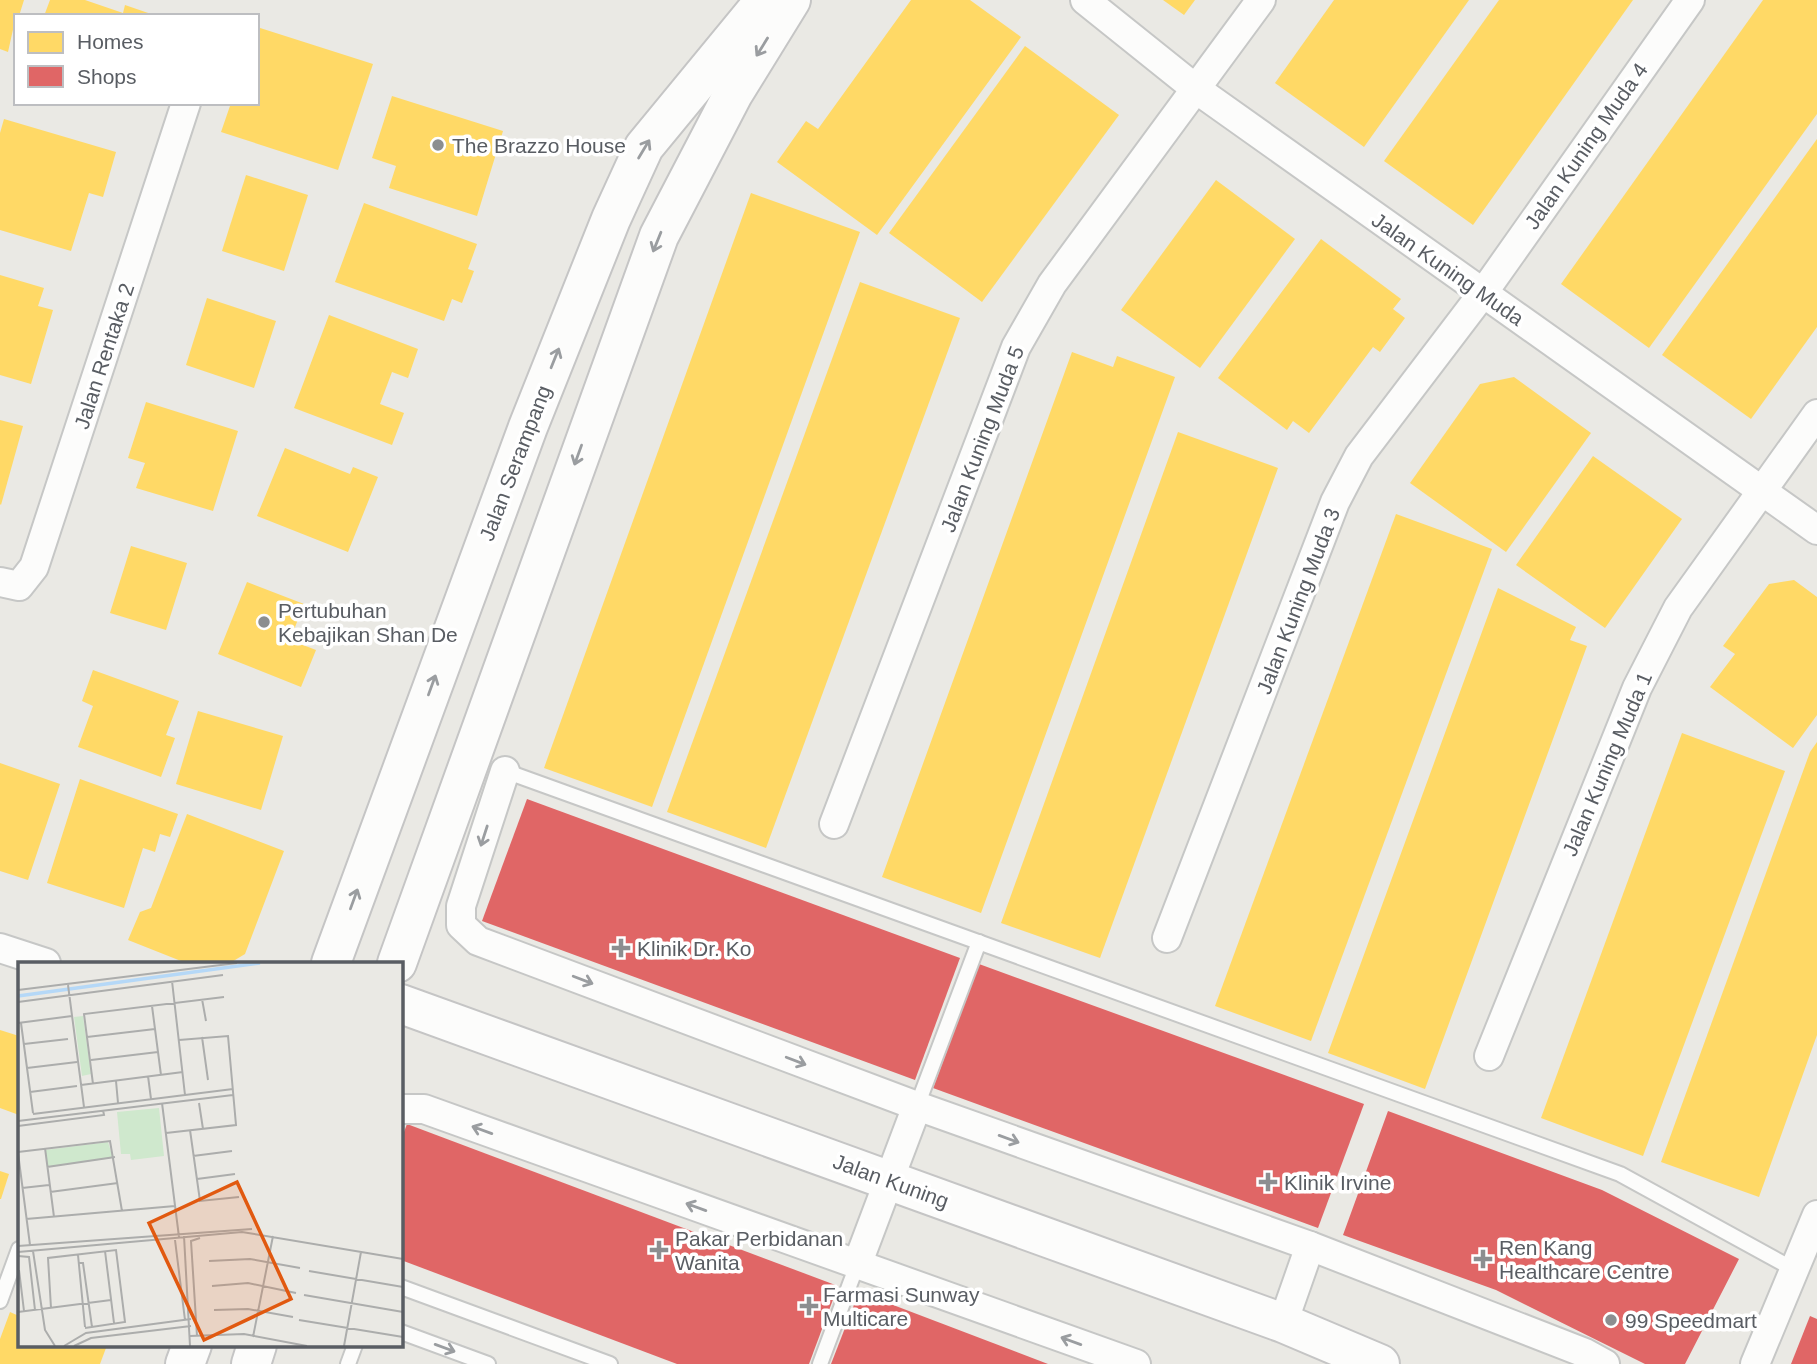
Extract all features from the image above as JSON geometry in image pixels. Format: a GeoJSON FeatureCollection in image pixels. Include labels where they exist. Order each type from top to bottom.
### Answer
{"type":"FeatureCollection","features":[{"type":"Feature","properties":{"kind":"main road","name":"Jalan Serampang"},"geometry":{"type":"LineString","coordinates":[[331,962],[523,440],[611,219],[644,147],[765,0]]}},
{"type":"Feature","properties":{"kind":"main road"},"geometry":{"type":"LineString","coordinates":[[397,962],[659,236],[733,94],[791,0]]}},
{"type":"Feature","properties":{"kind":"main road","name":"Jalan Kuning"},"geometry":{"type":"LineString","coordinates":[[402,1004],[1283,1323],[1380,1364]]}},
{"type":"Feature","properties":{"kind":"main road"},"geometry":{"type":"LineString","coordinates":[[185,1364],[192,1346]]}},
{"type":"Feature","properties":{"kind":"main road"},"geometry":{"type":"LineString","coordinates":[[251,1364],[257,1346]]}},
{"type":"Feature","properties":{"kind":"street","name":"Jalan Kuning Muda"},"geometry":{"type":"LineString","coordinates":[[1085,0],[1196,89],[1817,530]]}},
{"type":"Feature","properties":{"kind":"street","name":"Jalan Kuning Muda 5"},"geometry":{"type":"LineString","coordinates":[[834,824],[1016,347],[1052,284],[1261,0]]}},
{"type":"Feature","properties":{"kind":"street","name":"Jalan Kuning Muda 4"},"geometry":{"type":"LineString","coordinates":[[1483,293],[1690,0]]}},
{"type":"Feature","properties":{"kind":"street","name":"Jalan Rentaka 2"},"geometry":{"type":"LineString","coordinates":[[0,582],[19,586],[34,567],[185,105]]}},
{"type":"Feature","properties":{"kind":"street","name":"Jalan Kuning Muda 3"},"geometry":{"type":"LineString","coordinates":[[1167,938],[1335,502],[1359,456],[1483,293]]}},
{"type":"Feature","properties":{"kind":"street","name":"Jalan Kuning Muda 1"},"geometry":{"type":"LineString","coordinates":[[1489,1056],[1637,688],[1678,608],[1817,414]]}},
{"type":"Feature","properties":{"kind":"street"},"geometry":{"type":"LineString","coordinates":[[505,771],[461,906],[461,925],[478,941],[917,1106],[1310,1246],[1605,1364]]}},
{"type":"Feature","properties":{"kind":"street"},"geometry":{"type":"LineString","coordinates":[[0,948],[43,962]]}},
{"type":"Feature","properties":{"kind":"street"},"geometry":{"type":"LineString","coordinates":[[857,1265],[917,1106]]}},
{"type":"Feature","properties":{"kind":"street"},"geometry":{"type":"LineString","coordinates":[[402,1109],[424,1109],[1136,1364]]}},
{"type":"Feature","properties":{"kind":"street"},"geometry":{"type":"LineString","coordinates":[[1755,1364],[1817,1215]]}},
{"type":"Feature","properties":{"kind":"street"},"geometry":{"type":"LineString","coordinates":[[1283,1323],[1310,1246]]}},
{"type":"Feature","properties":{"kind":"lane"},"geometry":{"type":"LineString","coordinates":[[505,771],[1620,1174],[1795,1270]]}},
{"type":"Feature","properties":{"kind":"lane"},"geometry":{"type":"LineString","coordinates":[[917,1106],[979,942]]}},
{"type":"Feature","properties":{"kind":"lane"},"geometry":{"type":"LineString","coordinates":[[0,1300],[18,1252]]}},
{"type":"Feature","properties":{"kind":"lane"},"geometry":{"type":"LineString","coordinates":[[820,1364],[857,1265]]}},
{"type":"Feature","properties":{"kind":"lane"},"geometry":{"type":"LineString","coordinates":[[402,1287],[610,1364]]}},
{"type":"Feature","properties":{"kind":"lane"},"geometry":{"type":"LineString","coordinates":[[402,1332],[488,1364]]}},
{"type":"Feature","properties":{"kind":"lane"},"geometry":{"type":"LineString","coordinates":[[348,1364],[355,1346]]}},
{"type":"Feature","properties":{"kind":"building: Homes"},"geometry":{"type":"Polygon","coordinates":[[[0,0],[24,0],[20,14],[14,14],[8,52],[0,49],[0,0]]]}},
{"type":"Feature","properties":{"kind":"building: Homes"},"geometry":{"type":"Polygon","coordinates":[[[50,0],[85,0],[123,13],[125,5],[151,14],[45,14],[50,0]]]}},
{"type":"Feature","properties":{"kind":"building: Homes"},"geometry":{"type":"Polygon","coordinates":[[[911,0],[970,0],[1021,37],[877,235],[777,162],[806,121],[818,129],[911,0]]]}},
{"type":"Feature","properties":{"kind":"building: Homes"},"geometry":{"type":"Polygon","coordinates":[[[1163,0],[1195,0],[1184,15],[1163,0]]]}},
{"type":"Feature","properties":{"kind":"building: Homes"},"geometry":{"type":"Polygon","coordinates":[[[1334,0],[1469,0],[1364,147],[1275,83],[1334,0]]]}},
{"type":"Feature","properties":{"kind":"building: Homes"},"geometry":{"type":"Polygon","coordinates":[[[1499,0],[1633,0],[1473,225],[1384,161],[1499,0]]]}},
{"type":"Feature","properties":{"kind":"building: Homes"},"geometry":{"type":"Polygon","coordinates":[[[1763,0],[1817,0],[1817,114],[1649,348],[1561,284],[1763,0]]]}},
{"type":"Feature","properties":{"kind":"building: Homes"},"geometry":{"type":"Polygon","coordinates":[[[259,28],[373,64],[338,170],[221,132],[230,105],[259,105],[259,28]]]}},
{"type":"Feature","properties":{"kind":"building: Homes"},"geometry":{"type":"Polygon","coordinates":[[[1025,46],[1119,115],[982,302],[889,233],[1025,46]]]}},
{"type":"Feature","properties":{"kind":"building: Homes","name":"The Brazzo House"},"geometry":{"type":"Polygon","coordinates":[[[392,96],[503,131],[477,216],[389,188],[396,166],[372,158],[392,96]]]}},
{"type":"Feature","properties":{"kind":"building: Homes"},"geometry":{"type":"Polygon","coordinates":[[[4,119],[116,152],[103,197],[89,193],[71,251],[0,230],[0,133],[4,119]]]}},
{"type":"Feature","properties":{"kind":"building: Homes"},"geometry":{"type":"Polygon","coordinates":[[[1817,139],[1817,327],[1751,419],[1662,355],[1817,139]]]}},
{"type":"Feature","properties":{"kind":"building: Homes"},"geometry":{"type":"Polygon","coordinates":[[[246,175],[308,195],[284,271],[222,251],[246,175]]]}},
{"type":"Feature","properties":{"kind":"building: Homes"},"geometry":{"type":"Polygon","coordinates":[[[1216,180],[1295,239],[1200,368],[1121,310],[1216,180]]]}},
{"type":"Feature","properties":{"kind":"building: Homes"},"geometry":{"type":"Polygon","coordinates":[[[751,193],[860,232],[652,807],[544,768],[751,193]]]}},
{"type":"Feature","properties":{"kind":"building: Homes"},"geometry":{"type":"Polygon","coordinates":[[[364,203],[477,244],[468,269],[474,271],[462,303],[452,299],[444,321],[335,282],[364,203]]]}},
{"type":"Feature","properties":{"kind":"building: Homes"},"geometry":{"type":"Polygon","coordinates":[[[1321,239],[1401,299],[1393,309],[1405,318],[1380,352],[1373,347],[1309,433],[1293,421],[1287,430],[1218,378],[1321,239]]]}},
{"type":"Feature","properties":{"kind":"building: Homes"},"geometry":{"type":"Polygon","coordinates":[[[0,275],[44,288],[38,306],[53,310],[31,384],[0,375],[0,275]]]}},
{"type":"Feature","properties":{"kind":"building: Homes"},"geometry":{"type":"Polygon","coordinates":[[[860,282],[960,318],[766,848],[667,812],[860,282]]]}},
{"type":"Feature","properties":{"kind":"building: Homes"},"geometry":{"type":"Polygon","coordinates":[[[207,298],[276,321],[254,388],[186,365],[207,298]]]}},
{"type":"Feature","properties":{"kind":"building: Homes"},"geometry":{"type":"Polygon","coordinates":[[[329,315],[418,349],[408,378],[392,372],[380,404],[404,413],[392,445],[294,408],[329,315]]]}},
{"type":"Feature","properties":{"kind":"building: Homes"},"geometry":{"type":"Polygon","coordinates":[[[1072,352],[1113,367],[1117,356],[1175,377],[981,913],[882,877],[1072,352]]]}},
{"type":"Feature","properties":{"kind":"building: Homes"},"geometry":{"type":"Polygon","coordinates":[[[1514,377],[1591,433],[1506,552],[1410,483],[1480,384],[1514,377]]]}},
{"type":"Feature","properties":{"kind":"building: Homes"},"geometry":{"type":"Polygon","coordinates":[[[146,402],[238,431],[213,511],[136,488],[145,463],[128,458],[146,402]]]}},
{"type":"Feature","properties":{"kind":"building: Homes"},"geometry":{"type":"Polygon","coordinates":[[[0,420],[23,426],[1,505],[0,504],[0,420]]]}},
{"type":"Feature","properties":{"kind":"building: Homes"},"geometry":{"type":"Polygon","coordinates":[[[1178,432],[1278,468],[1100,958],[1001,923],[1178,432]]]}},
{"type":"Feature","properties":{"kind":"building: Homes"},"geometry":{"type":"Polygon","coordinates":[[[285,448],[350,474],[353,467],[378,477],[348,552],[257,516],[285,448]]]}},
{"type":"Feature","properties":{"kind":"building: Homes"},"geometry":{"type":"Polygon","coordinates":[[[1593,456],[1682,519],[1605,628],[1516,565],[1593,456]]]}},
{"type":"Feature","properties":{"kind":"building: Homes"},"geometry":{"type":"Polygon","coordinates":[[[1396,514],[1492,549],[1311,1041],[1215,1006],[1396,514]]]}},
{"type":"Feature","properties":{"kind":"building: Homes"},"geometry":{"type":"Polygon","coordinates":[[[131,546],[187,563],[166,630],[110,613],[131,546]]]}},
{"type":"Feature","properties":{"kind":"building: Homes"},"geometry":{"type":"Polygon","coordinates":[[[1794,580],[1817,597],[1817,715],[1793,748],[1710,687],[1735,654],[1723,646],[1769,584],[1794,580]]]}},
{"type":"Feature","properties":{"kind":"building: Homes","name":"Pertubuhan Kebajikan Shan De"},"geometry":{"type":"Polygon","coordinates":[[[247,582],[304,604],[290,640],[316,650],[301,687],[218,654],[247,582]]]}},
{"type":"Feature","properties":{"kind":"building: Homes"},"geometry":{"type":"Polygon","coordinates":[[[1498,588],[1576,627],[1570,640],[1587,646],[1425,1089],[1328,1053],[1498,588]]]}},
{"type":"Feature","properties":{"kind":"building: Homes"},"geometry":{"type":"Polygon","coordinates":[[[93,670],[179,701],[166,735],[175,738],[161,777],[78,747],[93,706],[82,701],[93,670]]]}},
{"type":"Feature","properties":{"kind":"building: Homes"},"geometry":{"type":"Polygon","coordinates":[[[198,711],[283,736],[261,810],[176,784],[198,711]]]}},
{"type":"Feature","properties":{"kind":"building: Homes"},"geometry":{"type":"Polygon","coordinates":[[[1682,733],[1785,771],[1643,1156],[1541,1118],[1682,733]]]}},
{"type":"Feature","properties":{"kind":"building: Homes"},"geometry":{"type":"Polygon","coordinates":[[[1817,742],[1817,1035],[1759,1197],[1661,1162],[1810,752],[1817,742]]]}},
{"type":"Feature","properties":{"kind":"building: Homes"},"geometry":{"type":"Polygon","coordinates":[[[0,763],[60,784],[28,880],[0,871],[0,763]]]}},
{"type":"Feature","properties":{"kind":"building: Homes"},"geometry":{"type":"Polygon","coordinates":[[[80,779],[178,814],[170,837],[160,834],[155,852],[143,848],[124,908],[47,883],[80,779]]]}},
{"type":"Feature","properties":{"kind":"building: Homes"},"geometry":{"type":"Polygon","coordinates":[[[187,814],[284,851],[245,954],[232,962],[183,962],[128,940],[140,912],[151,908],[187,814]]]}},
{"type":"Feature","properties":{"kind":"building: Homes"},"geometry":{"type":"Polygon","coordinates":[[[0,1030],[18,1036],[18,1115],[0,1108],[0,1030]]]}},
{"type":"Feature","properties":{"kind":"building: Homes"},"geometry":{"type":"Polygon","coordinates":[[[0,1171],[9,1174],[1,1199],[0,1199],[0,1171]]]}},
{"type":"Feature","properties":{"kind":"building: Homes"},"geometry":{"type":"Polygon","coordinates":[[[10,1312],[18,1316],[18,1346],[106,1348],[100,1364],[0,1364],[0,1339],[10,1312]]]}},
{"type":"Feature","properties":{"kind":"building: Shops"},"geometry":{"type":"Polygon","coordinates":[[[527,799],[960,958],[915,1080],[482,921],[527,799]]]}},
{"type":"Feature","properties":{"kind":"building: Shops"},"geometry":{"type":"Polygon","coordinates":[[[979,964],[1364,1104],[1318,1228],[933,1088],[979,964]]]}},
{"type":"Feature","properties":{"kind":"building: Shops"},"geometry":{"type":"Polygon","coordinates":[[[1388,1111],[1602,1190],[1739,1259],[1685,1364],[1645,1364],[1496,1290],[1343,1235],[1388,1111]]]}},
{"type":"Feature","properties":{"kind":"building: Shops"},"geometry":{"type":"Polygon","coordinates":[[[407,1124],[838,1286],[809,1364],[677,1364],[402,1260],[402,1137],[407,1124]]]}},
{"type":"Feature","properties":{"kind":"building: Shops"},"geometry":{"type":"Polygon","coordinates":[[[859,1292],[1048,1364],[831,1364],[859,1292]]]}},
{"type":"Feature","properties":{"kind":"building: Shops"},"geometry":{"type":"Polygon","coordinates":[[[1810,1316],[1817,1319],[1817,1364],[1791,1364],[1810,1316]]]}},
{"type":"Feature","properties":{"kind":"place","name":"The Brazzo House"},"geometry":{"type":"Point","coordinates":[438,145]}},
{"type":"Feature","properties":{"kind":"place","name":"Pertubuhan Kebajikan Shan De"},"geometry":{"type":"Point","coordinates":[264,622]}},
{"type":"Feature","properties":{"kind":"place","name":"Klinik Dr. Ko"},"geometry":{"type":"Point","coordinates":[621,948]}},
{"type":"Feature","properties":{"kind":"place","name":"Klinik Irvine"},"geometry":{"type":"Point","coordinates":[1268,1182]}},
{"type":"Feature","properties":{"kind":"place","name":"Pakar Perbidanan Wanita"},"geometry":{"type":"Point","coordinates":[659,1250]}},
{"type":"Feature","properties":{"kind":"place","name":"Ren Kang Healthcare Centre"},"geometry":{"type":"Point","coordinates":[1483,1259]}},
{"type":"Feature","properties":{"kind":"place","name":"Farmasi Sunway Multicare"},"geometry":{"type":"Point","coordinates":[809,1306]}},
{"type":"Feature","properties":{"kind":"place","name":"99 Speedmart"},"geometry":{"type":"Point","coordinates":[1611,1320]}}]}
